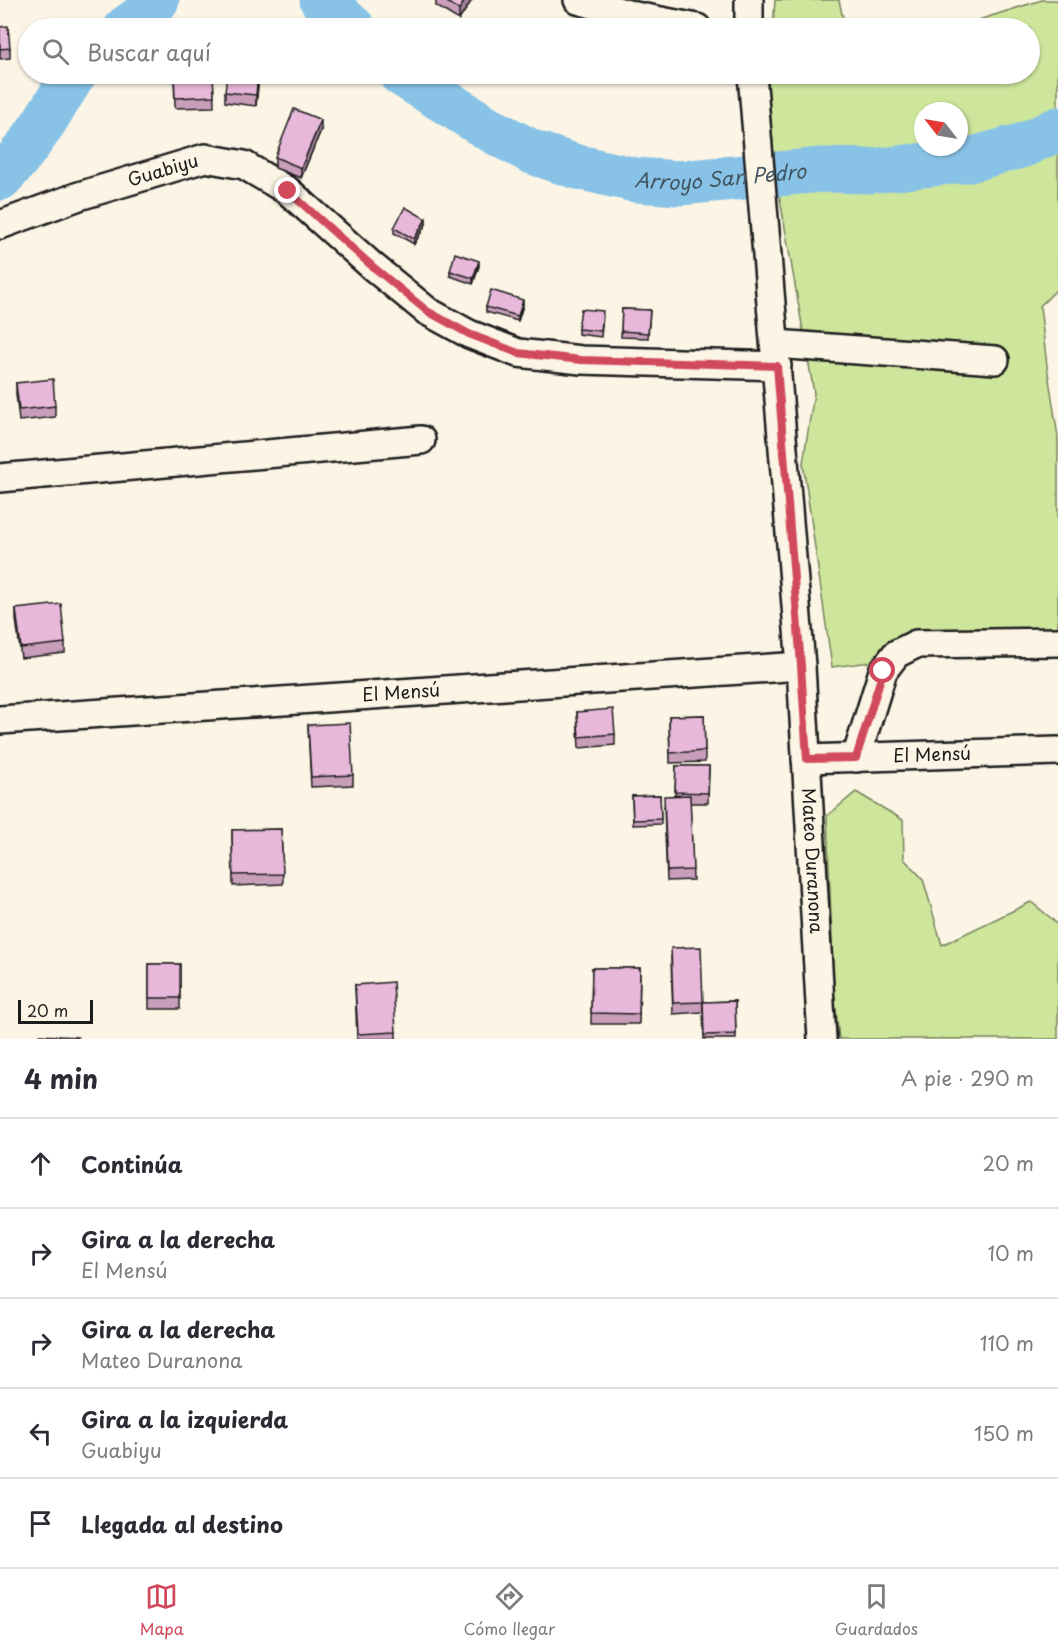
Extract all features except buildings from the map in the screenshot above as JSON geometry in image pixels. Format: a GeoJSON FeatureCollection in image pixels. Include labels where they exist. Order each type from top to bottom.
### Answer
{"type":"FeatureCollection","features":[{"type":"Feature","properties":{"kind":"street"},"geometry":{"type":"LineString","coordinates":[[578,0],[645,18]]}},
{"type":"Feature","properties":{"kind":"street"},"geometry":{"type":"LineString","coordinates":[[749,0],[749,18]]}},
{"type":"Feature","properties":{"kind":"street","name":"Mateo Duranona"},"geometry":{"type":"LineString","coordinates":[[753,84],[801,666],[822,1039]]}},
{"type":"Feature","properties":{"kind":"street","name":"Guabiyu"},"geometry":{"type":"LineString","coordinates":[[0,225],[79,196],[205,158],[243,165],[288,191],[372,266],[427,311],[469,334],[518,353],[581,360],[776,355],[995,360]]}},
{"type":"Feature","properties":{"kind":"street"},"geometry":{"type":"LineString","coordinates":[[0,478],[421,440]]}},
{"type":"Feature","properties":{"kind":"street"},"geometry":{"type":"LineString","coordinates":[[856,758],[883,671],[896,654],[916,644],[1058,642]]}},
{"type":"Feature","properties":{"kind":"street","name":"El Mensú"},"geometry":{"type":"LineString","coordinates":[[0,720],[801,666]]}},
{"type":"Feature","properties":{"kind":"street","name":"El Mensú"},"geometry":{"type":"LineString","coordinates":[[807,759],[1058,751]]}},
{"type":"Feature","properties":{"kind":"green space"},"geometry":{"type":"Polygon","coordinates":[[[775,0],[839,0],[843,18],[774,18],[775,0]]]}},
{"type":"Feature","properties":{"kind":"green space"},"geometry":{"type":"Polygon","coordinates":[[[1042,0],[1058,0],[1058,288],[1040,306],[1058,437],[1058,638],[832,667],[803,463],[814,393],[775,171],[768,84],[1040,84],[1040,18],[985,18],[1042,0]]]}},
{"type":"Feature","properties":{"kind":"green space"},"geometry":{"type":"Polygon","coordinates":[[[856,792],[903,820],[904,859],[923,879],[942,945],[1031,902],[1058,926],[1058,1039],[839,1039],[834,993],[827,816],[856,792]]]}},
{"type":"Feature","properties":{"kind":"waterway","name":"Arroyo San Pedro"},"geometry":{"type":"LineString","coordinates":[[140,18],[157,0]]}},
{"type":"Feature","properties":{"kind":"waterway","name":"Arroyo San Pedro"},"geometry":{"type":"LineString","coordinates":[[322,0],[342,18]]}},
{"type":"Feature","properties":{"kind":"waterway","name":"Arroyo San Pedro"},"geometry":{"type":"LineString","coordinates":[[0,178],[31,142],[68,84]]}},
{"type":"Feature","properties":{"kind":"waterway","name":"Arroyo San Pedro"},"geometry":{"type":"LineString","coordinates":[[417,84],[489,129],[532,152],[574,166],[635,180],[679,183],[821,170],[871,171],[969,160],[1024,145],[1058,129]]}},
{"type":"Feature","properties":{"kind":"route"},"geometry":{"type":"LineString","coordinates":[[288,191],[372,266],[427,311],[469,334],[518,353],[581,360],[777,366],[807,759],[856,758],[883,671]]}}]}
